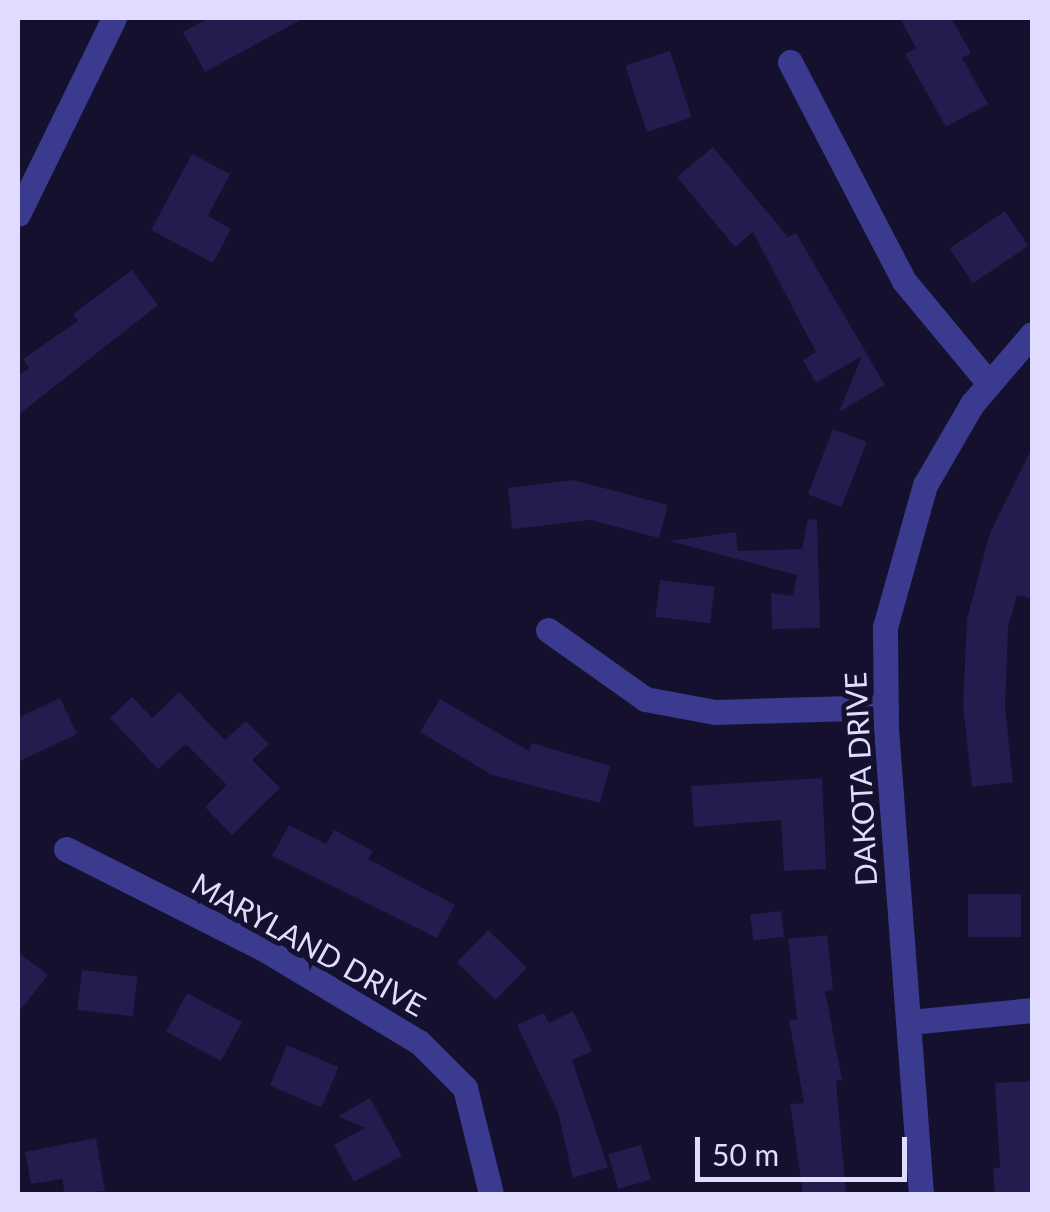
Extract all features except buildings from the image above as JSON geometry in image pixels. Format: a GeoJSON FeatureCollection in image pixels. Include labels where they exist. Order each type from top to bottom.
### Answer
{"type":"FeatureCollection","features":[{"type":"Feature","properties":{"kind":"street"},"geometry":{"type":"LineString","coordinates":[[18,214],[114,18]]}},
{"type":"Feature","properties":{"kind":"street"},"geometry":{"type":"LineString","coordinates":[[790,62],[904,280],[988,382]]}},
{"type":"Feature","properties":{"kind":"street","name":"DAKOTA DRIVE"},"geometry":{"type":"LineString","coordinates":[[921,1194],[886,707],[886,627],[903,553],[925,485],[988,382],[1032,334]]}},
{"type":"Feature","properties":{"kind":"street"},"geometry":{"type":"LineString","coordinates":[[548,630],[646,699],[715,712],[886,707]]}},
{"type":"Feature","properties":{"kind":"street","name":"MARYLAND DRIVE"},"geometry":{"type":"LineString","coordinates":[[66,849],[264,949],[419,1042],[464,1088],[491,1194]]}},
{"type":"Feature","properties":{"kind":"street"},"geometry":{"type":"LineString","coordinates":[[910,1022],[1032,1010]]}}]}
